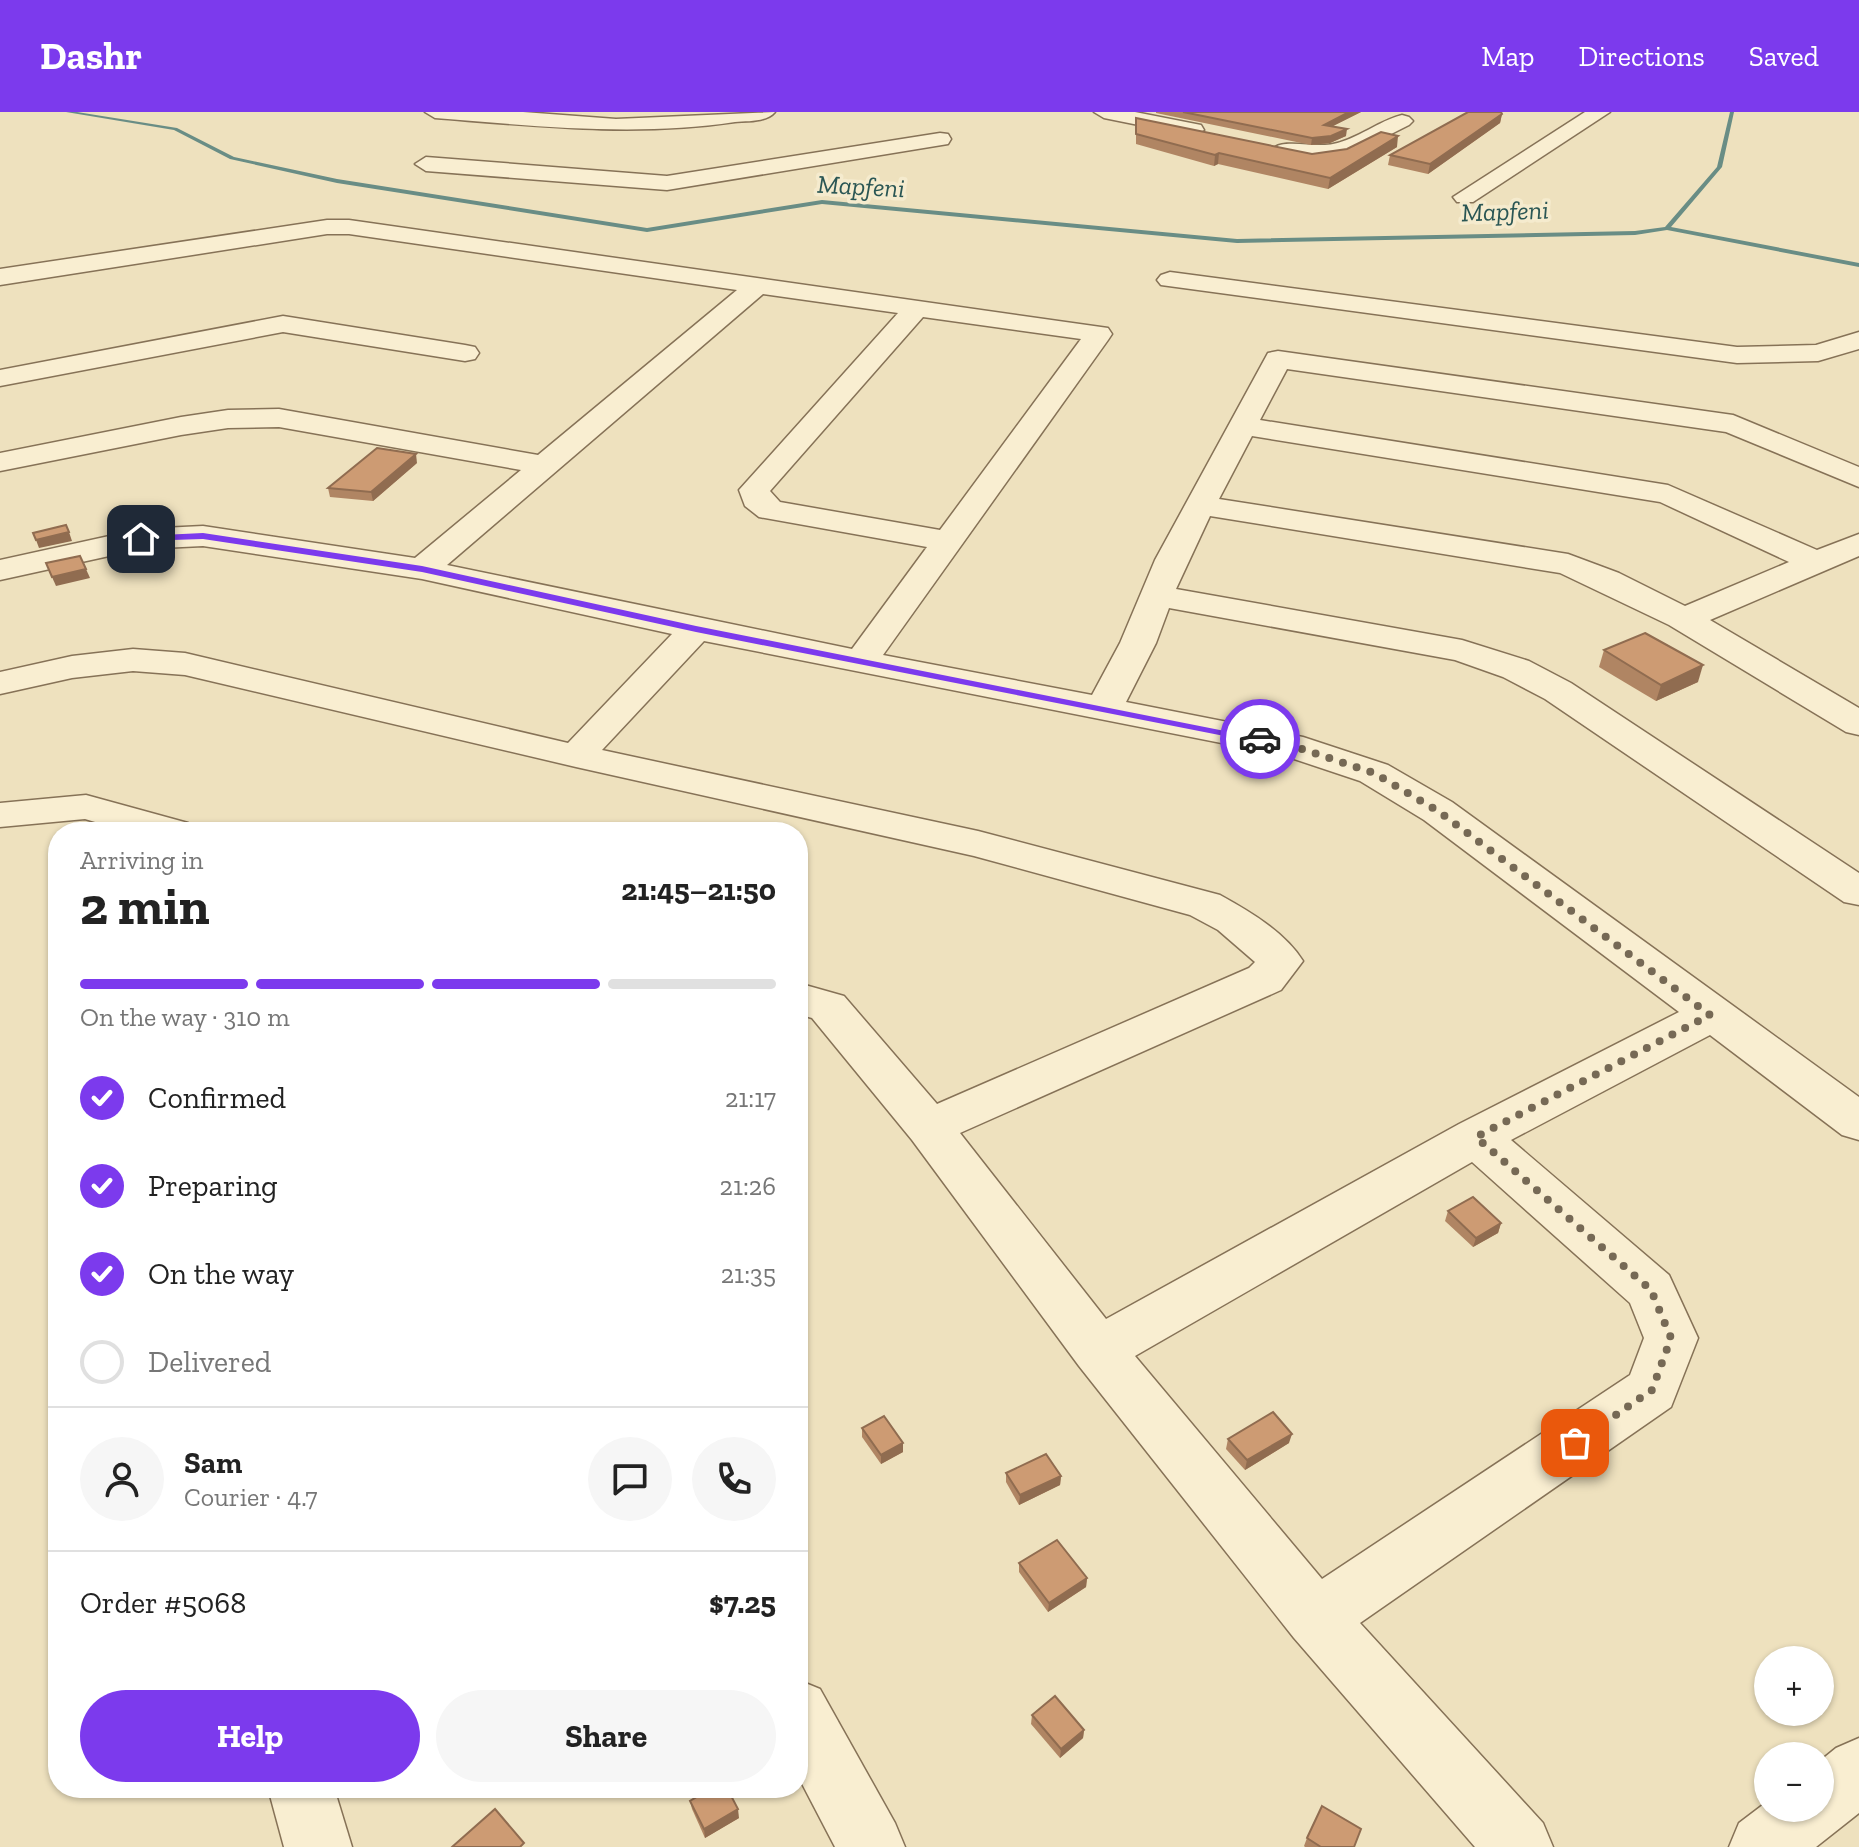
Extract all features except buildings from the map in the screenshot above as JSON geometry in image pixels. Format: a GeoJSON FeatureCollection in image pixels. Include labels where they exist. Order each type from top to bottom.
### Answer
{"type":"FeatureCollection","features":[{"type":"Feature","properties":{"kind":"street"},"geometry":{"type":"LineString","coordinates":[[435,112],[664,124],[765,112]]}},
{"type":"Feature","properties":{"kind":"street"},"geometry":{"type":"LineString","coordinates":[[1104,112],[1208,134]]}},
{"type":"Feature","properties":{"kind":"street"},"geometry":{"type":"LineString","coordinates":[[1465,197],[1600,112]]}},
{"type":"Feature","properties":{"kind":"street"},"geometry":{"type":"LineString","coordinates":[[1375,115],[1410,116]]}},
{"type":"Feature","properties":{"kind":"street"},"geometry":{"type":"LineString","coordinates":[[1267,146],[1324,155],[1410,116]]}},
{"type":"Feature","properties":{"kind":"street"},"geometry":{"type":"LineString","coordinates":[[426,164],[667,183],[940,139]]}},
{"type":"Feature","properties":{"kind":"street"},"geometry":{"type":"LineString","coordinates":[[0,277],[340,227],[1099,334],[862,659]]}},
{"type":"Feature","properties":{"kind":"street"},"geometry":{"type":"LineString","coordinates":[[1170,280],[1737,355],[1818,353],[1859,340]]}},
{"type":"Feature","properties":{"kind":"street"},"geometry":{"type":"LineString","coordinates":[[422,569],[758,285]]}},
{"type":"Feature","properties":{"kind":"street"},"geometry":{"type":"LineString","coordinates":[[916,309],[754,490],[756,499],[770,510],[950,541]]}},
{"type":"Feature","properties":{"kind":"street"},"geometry":{"type":"LineString","coordinates":[[0,378],[283,324],[465,353]]}},
{"type":"Feature","properties":{"kind":"street"},"geometry":{"type":"LineString","coordinates":[[1103,710],[1138,643],[1199,505],[1278,359],[1733,424],[1859,478]]}},
{"type":"Feature","properties":{"kind":"street"},"geometry":{"type":"LineString","coordinates":[[0,462],[228,419],[279,418],[543,465]]}},
{"type":"Feature","properties":{"kind":"street"},"geometry":{"type":"LineString","coordinates":[[1244,426],[1668,494],[1815,561]]}},
{"type":"Feature","properties":{"kind":"street"},"geometry":{"type":"LineString","coordinates":[[1199,505],[1568,564],[1685,618],[1854,717]]}},
{"type":"Feature","properties":{"kind":"street"},"geometry":{"type":"LineString","coordinates":[[0,570],[141,539],[203,536],[422,569],[696,629],[1290,745],[1374,773],[1438,811],[1710,1015],[1859,1122]]}},
{"type":"Feature","properties":{"kind":"street"},"geometry":{"type":"LineString","coordinates":[[1685,618],[1859,544]]}},
{"type":"Feature","properties":{"kind":"street"},"geometry":{"type":"LineString","coordinates":[[1157,596],[1462,651],[1516,669],[1558,691],[1859,892]]}},
{"type":"Feature","properties":{"kind":"street"},"geometry":{"type":"LineString","coordinates":[[576,756],[696,629]]}},
{"type":"Feature","properties":{"kind":"street"},"geometry":{"type":"LineString","coordinates":[[0,683],[72,667],[133,660],[185,664],[576,756],[978,844],[1205,905],[1233,920],[1281,961],[1265,979],[929,1127]]}},
{"type":"Feature","properties":{"kind":"street"},"geometry":{"type":"LineString","coordinates":[[0,815],[86,807],[139,822]]}},
{"type":"Feature","properties":{"kind":"street"},"geometry":{"type":"LineString","coordinates":[[808,1001],[828,1007],[929,1127],[1098,1350],[1316,1618],[1519,1847]]}},
{"type":"Feature","properties":{"kind":"street"},"geometry":{"type":"LineString","coordinates":[[1098,1350],[1476,1137],[1710,1015]]}},
{"type":"Feature","properties":{"kind":"street"},"geometry":{"type":"LineString","coordinates":[[1316,1618],[1652,1390],[1671,1338],[1651,1290],[1476,1137]]}},
{"type":"Feature","properties":{"kind":"street"},"geometry":{"type":"LineString","coordinates":[[808,1730],[871,1847]]}},
{"type":"Feature","properties":{"kind":"street"},"geometry":{"type":"LineString","coordinates":[[1834,1791],[1859,1771]]}},
{"type":"Feature","properties":{"kind":"street"},"geometry":{"type":"LineString","coordinates":[[304,1798],[318,1847]]}},
{"type":"Feature","properties":{"kind":"waterway","name":"Mapfeni"},"geometry":{"type":"LineString","coordinates":[[68,112],[175,129],[232,158],[337,181],[647,230],[822,202],[1237,241],[1635,233],[1667,228]]}},
{"type":"Feature","properties":{"kind":"waterway"},"geometry":{"type":"LineString","coordinates":[[1667,228],[1719,167],[1732,112]]}},
{"type":"Feature","properties":{"kind":"waterway"},"geometry":{"type":"LineString","coordinates":[[1667,228],[1859,265]]}},
{"type":"Feature","properties":{"kind":"way so far"},"geometry":{"type":"LineString","coordinates":[[1260,739],[1290,745],[1374,773],[1438,811],[1710,1015],[1476,1137],[1651,1290],[1671,1338],[1652,1390],[1575,1443]]}},
{"type":"Feature","properties":{"kind":"route"},"geometry":{"type":"LineString","coordinates":[[141,539],[203,536],[422,569],[696,629],[1260,739]]}}]}
